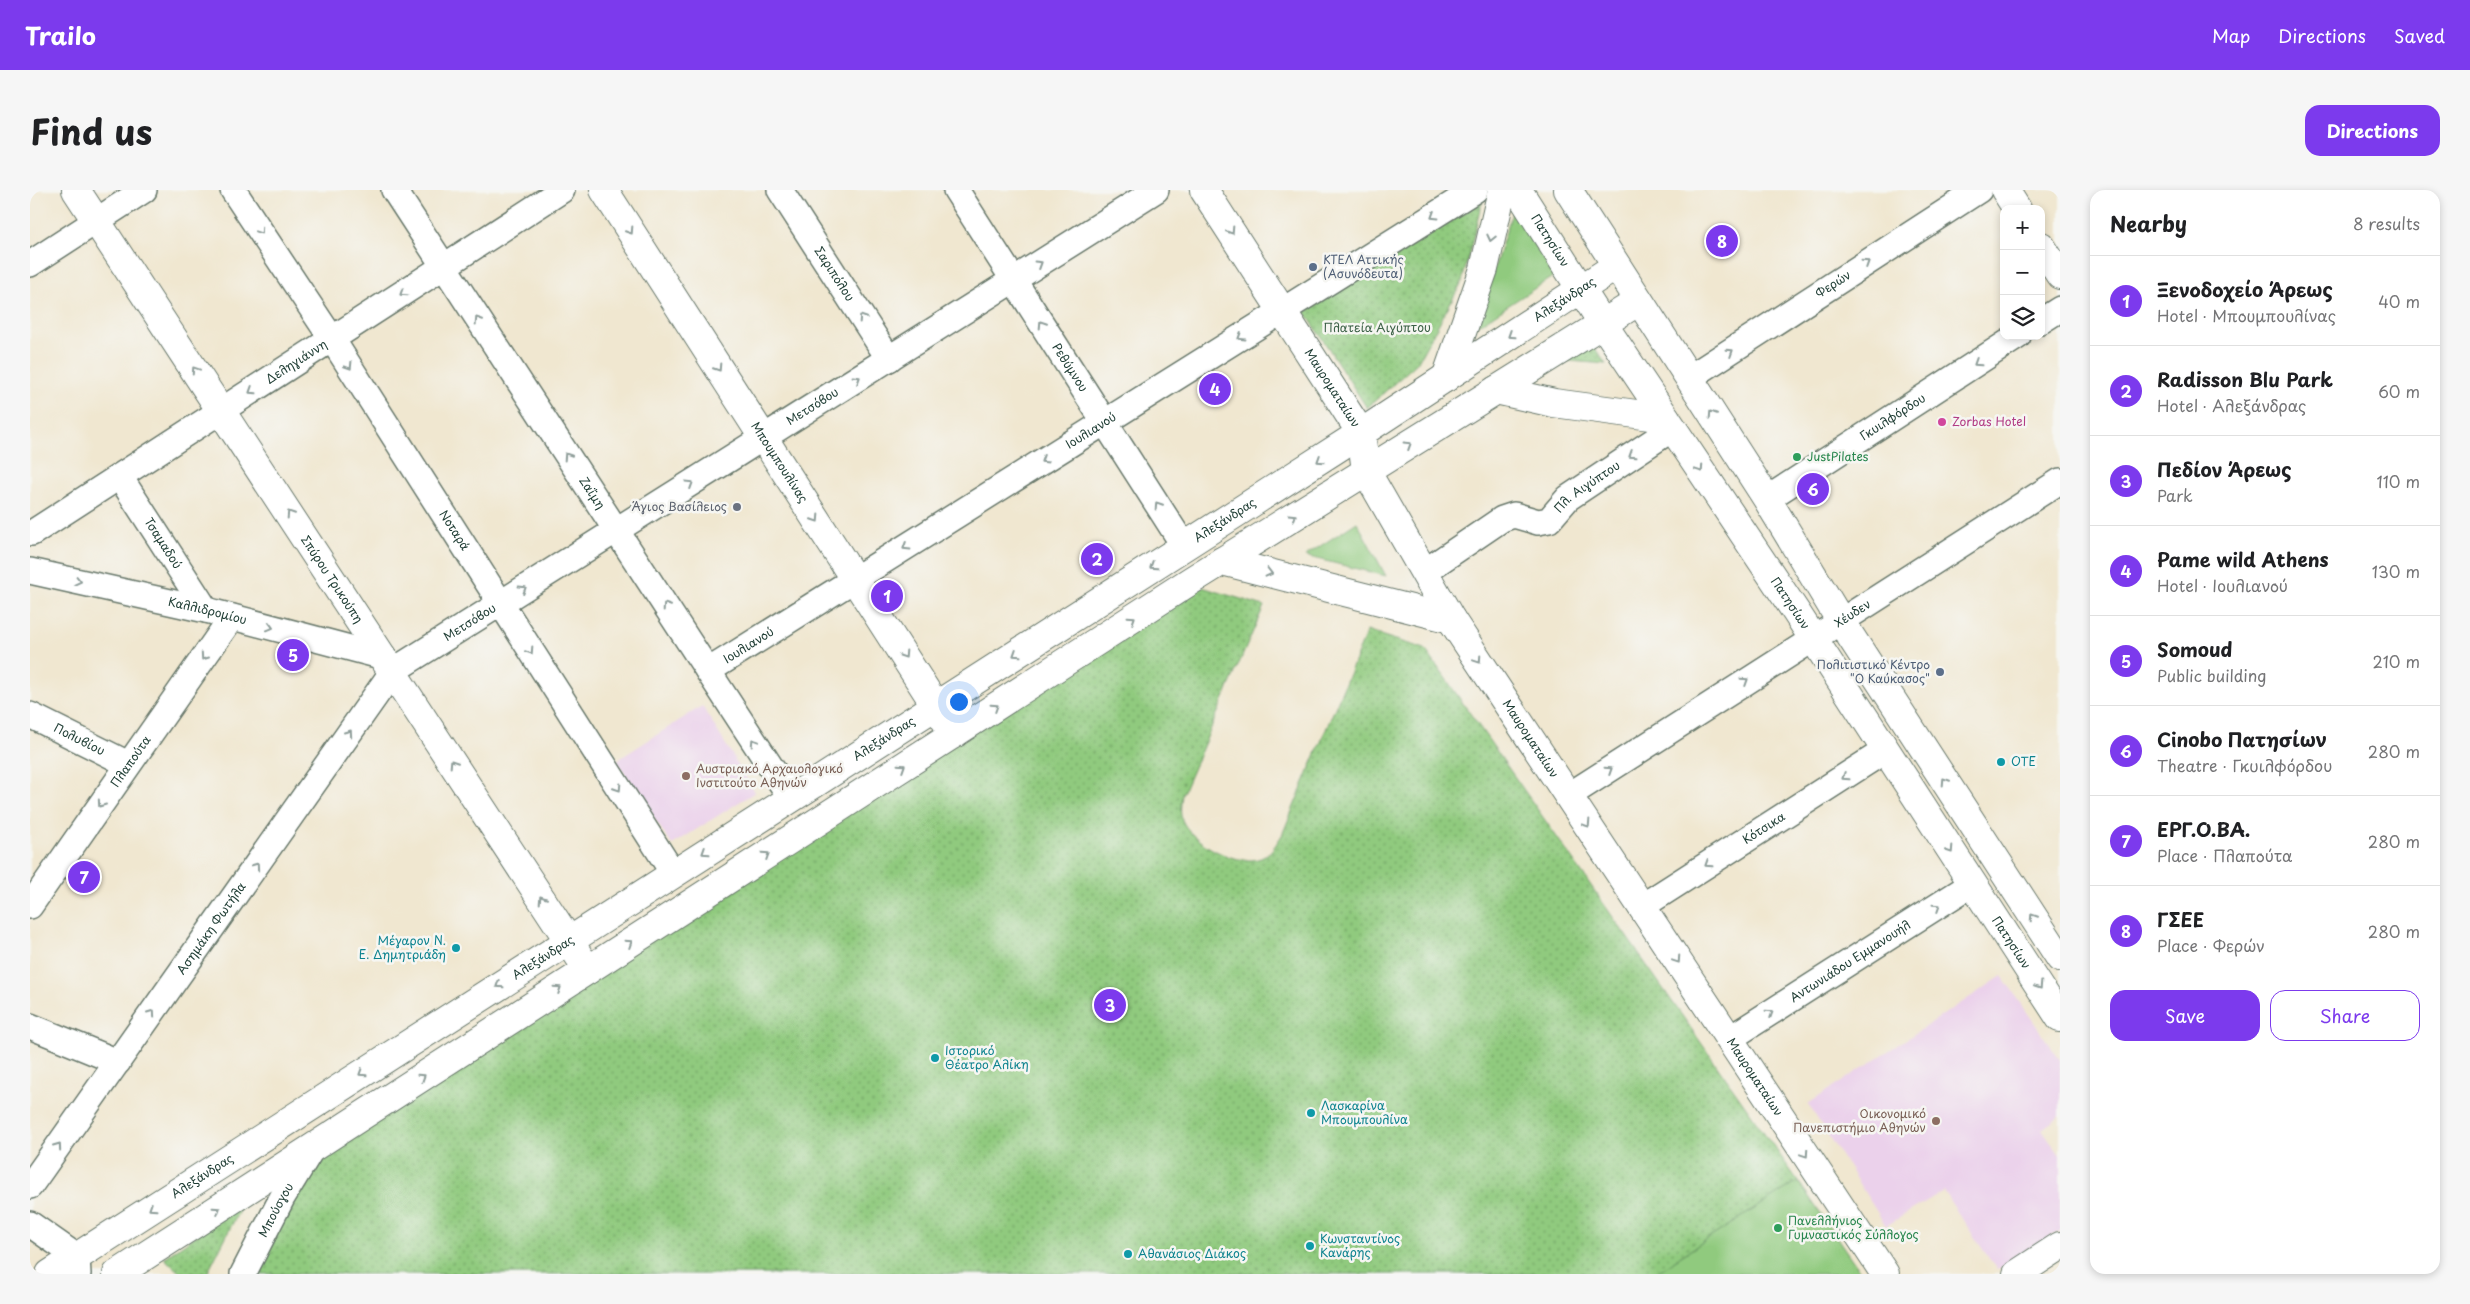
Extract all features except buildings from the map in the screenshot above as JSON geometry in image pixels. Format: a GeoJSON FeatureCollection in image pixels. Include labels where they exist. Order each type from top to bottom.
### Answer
{"type":"FeatureCollection","features":[{"type":"Feature","properties":{"kind":"main road","name":"Σπύρου Τρικούπη"},"geometry":{"type":"LineString","coordinates":[[76,190],[588,970]]}},
{"type":"Feature","properties":{"kind":"main road","name":"Μπουμπουλίνας"},"geometry":{"type":"LineString","coordinates":[[604,190],[954,734]]}},
{"type":"Feature","properties":{"kind":"main road","name":"Μαυροματαίων"},"geometry":{"type":"LineString","coordinates":[[1204,190],[1361,434],[1366,471],[1451,619],[1885,1274]]}},
{"type":"Feature","properties":{"kind":"main road"},"geometry":{"type":"LineString","coordinates":[[1446,378],[1484,268],[1502,190]]}},
{"type":"Feature","properties":{"kind":"main road","name":"Πατησίων"},"geometry":{"type":"LineString","coordinates":[[1518,190],[1603,324],[1813,638],[2060,1018]]}},
{"type":"Feature","properties":{"kind":"main road"},"geometry":{"type":"LineString","coordinates":[[1568,190],[1767,499],[1840,620],[2060,958]]}},
{"type":"Feature","properties":{"kind":"main road"},"geometry":{"type":"LineString","coordinates":[[2005,190],[2014,205]]}},
{"type":"Feature","properties":{"kind":"main road"},"geometry":{"type":"LineString","coordinates":[[2044,250],[2060,275]]}},
{"type":"Feature","properties":{"kind":"main road","name":"Αλεξάνδρας"},"geometry":{"type":"LineString","coordinates":[[50,1274],[77,1265],[569,940],[1361,434],[1616,266]]}},
{"type":"Feature","properties":{"kind":"main road"},"geometry":{"type":"LineString","coordinates":[[117,1274],[1222,561],[1639,301]]}},
{"type":"Feature","properties":{"kind":"main road"},"geometry":{"type":"LineString","coordinates":[[1496,390],[1554,403],[1670,423]]}},
{"type":"Feature","properties":{"kind":"main road"},"geometry":{"type":"LineString","coordinates":[[1222,561],[1451,619]]}},
{"type":"Feature","properties":{"kind":"main road"},"geometry":{"type":"LineString","coordinates":[[2017,1274],[2060,1246]]}},
{"type":"Feature","properties":{"kind":"street"},"geometry":{"type":"LineString","coordinates":[[30,264],[144,190]]}},
{"type":"Feature","properties":{"kind":"street","name":"Νοταρά"},"geometry":{"type":"LineString","coordinates":[[233,190],[332,339],[673,873]]}},
{"type":"Feature","properties":{"kind":"street","name":"Ζαΐμη"},"geometry":{"type":"LineString","coordinates":[[394,190],[791,798]]}},
{"type":"Feature","properties":{"kind":"street","name":"Δεληγιάννη"},"geometry":{"type":"LineString","coordinates":[[31,536],[562,190]]}},
{"type":"Feature","properties":{"kind":"street","name":"Σαριπόλου"},"geometry":{"type":"LineString","coordinates":[[780,190],[889,359]]}},
{"type":"Feature","properties":{"kind":"street","name":"Ρεθύμνου"},"geometry":{"type":"LineString","coordinates":[[956,190],[1184,546]]}},
{"type":"Feature","properties":{"kind":"street","name":"Μετσόβου"},"geometry":{"type":"LineString","coordinates":[[388,664],[500,604],[1156,190]]}},
{"type":"Feature","properties":{"kind":"street","name":"Ιουλιανού"},"geometry":{"type":"LineString","coordinates":[[708,671],[1475,190]]}},
{"type":"Feature","properties":{"kind":"street","name":"Φερών"},"geometry":{"type":"LineString","coordinates":[[1689,378],[1979,190]]}},
{"type":"Feature","properties":{"kind":"street"},"geometry":{"type":"LineString","coordinates":[[2045,318],[2060,309]]}},
{"type":"Feature","properties":{"kind":"street","name":"Γκυιλφόρδου"},"geometry":{"type":"LineString","coordinates":[[1767,499],[2012,340]]}},
{"type":"Feature","properties":{"kind":"street","name":"Πλ. Αιγύπτου"},"geometry":{"type":"LineString","coordinates":[[1424,572],[1502,519],[1514,515],[1538,522],[1549,520],[1568,498],[1670,423]]}},
{"type":"Feature","properties":{"kind":"street","name":"Τσαμαδού"},"geometry":{"type":"LineString","coordinates":[[120,477],[206,610]]}},
{"type":"Feature","properties":{"kind":"street","name":"Χέυδεν"},"geometry":{"type":"LineString","coordinates":[[1568,796],[1840,620],[2060,481]]}},
{"type":"Feature","properties":{"kind":"street","name":"Καλλιδρομίου"},"geometry":{"type":"LineString","coordinates":[[30,571],[206,610],[388,664]]}},
{"type":"Feature","properties":{"kind":"street","name":"Πλαπούτα"},"geometry":{"type":"LineString","coordinates":[[30,906],[232,617]]}},
{"type":"Feature","properties":{"kind":"street","name":"Ασημάκη Φωτήλα"},"geometry":{"type":"LineString","coordinates":[[30,1186],[118,1062],[388,664]]}},
{"type":"Feature","properties":{"kind":"street","name":"Πολυβίου"},"geometry":{"type":"LineString","coordinates":[[30,715],[128,764]]}},
{"type":"Feature","properties":{"kind":"street","name":"Κότσικα"},"geometry":{"type":"LineString","coordinates":[[1642,907],[1886,750]]}},
{"type":"Feature","properties":{"kind":"street","name":"Αντωνιάδου Εμμανουήλ"},"geometry":{"type":"LineString","coordinates":[[1729,1039],[1972,884]]}},
{"type":"Feature","properties":{"kind":"street"},"geometry":{"type":"LineString","coordinates":[[30,1026],[118,1062]]}},
{"type":"Feature","properties":{"kind":"street","name":"Μπούσγου"},"geometry":{"type":"LineString","coordinates":[[243,1274],[282,1198],[313,1148]]}},
{"type":"Feature","properties":{"kind":"street"},"geometry":{"type":"LineString","coordinates":[[30,1224],[77,1265]]}},
{"type":"Feature","properties":{"kind":"shaded area","name":"Αυστριακό Αρχαιολογικό Ινστιτούτο Αθηνών"},"geometry":{"type":"Polygon","coordinates":[[[702,706],[755,792],[672,845],[616,761],[702,706]]]}},
{"type":"Feature","properties":{"kind":"shaded area","name":"Οικονομικό Πανεπιστήμιο Αθηνών"},"geometry":{"type":"Polygon","coordinates":[[[2002,976],[2060,1060],[2060,1116],[2042,1129],[2060,1155],[2060,1231],[1997,1270],[1943,1191],[1886,1226],[1808,1104],[2002,976]]]}},
{"type":"Feature","properties":{"kind":"green space","name":"Πλατεία Αιγύπτου"},"geometry":{"type":"Polygon","coordinates":[[[1482,202],[1462,282],[1417,363],[1367,408],[1305,312],[1482,202]]]}},
{"type":"Feature","properties":{"kind":"green space"},"geometry":{"type":"Polygon","coordinates":[[[1513,210],[1557,274],[1475,327],[1513,210]]]}},
{"type":"Feature","properties":{"kind":"green space"},"geometry":{"type":"Polygon","coordinates":[[[1589,340],[1606,364],[1557,360],[1589,340]]]}},
{"type":"Feature","properties":{"kind":"green space"},"geometry":{"type":"Polygon","coordinates":[[[1357,522],[1386,576],[1305,556],[1357,522]]]}},
{"type":"Feature","properties":{"kind":"green space"},"geometry":{"type":"Polygon","coordinates":[[[1202,587],[1264,606],[1182,795],[1181,816],[1183,822],[1196,838],[1217,852],[1240,859],[1251,860],[1268,854],[1282,835],[1367,631],[1425,649],[1798,1181],[1653,1274],[253,1274],[318,1150],[1202,587]]]}},
{"type":"Feature","properties":{"kind":"green space","name":"Πανελλήνιος Γυμναστικός Σύλλογος"},"geometry":{"type":"Polygon","coordinates":[[[1798,1181],[1862,1274],[1653,1274],[1798,1181]]]}},
{"type":"Feature","properties":{"kind":"green space"},"geometry":{"type":"Polygon","coordinates":[[[243,1203],[207,1274],[181,1274],[164,1258],[243,1203]]]}},
{"type":"Feature","properties":{"kind":"place","name":"ΓΣΕΕ"},"geometry":{"type":"Point","coordinates":[1722,241]}},
{"type":"Feature","properties":{"kind":"place","name":"ΚΤΕΛ Αττικής (Ασυνόδευτα)"},"geometry":{"type":"Point","coordinates":[1313,267]}},
{"type":"Feature","properties":{"kind":"place","name":"Pame wild Athens"},"geometry":{"type":"Point","coordinates":[1215,389]}},
{"type":"Feature","properties":{"kind":"place","name":"Zorbas Hotel"},"geometry":{"type":"Point","coordinates":[1942,422]}},
{"type":"Feature","properties":{"kind":"place","name":"JustPilates"},"geometry":{"type":"Point","coordinates":[1797,457]}},
{"type":"Feature","properties":{"kind":"place","name":"Cinobo Πατησίων"},"geometry":{"type":"Point","coordinates":[1813,489]}},
{"type":"Feature","properties":{"kind":"place","name":"Άγιος Βασίλειος"},"geometry":{"type":"Point","coordinates":[737,507]}},
{"type":"Feature","properties":{"kind":"place","name":"Radisson Blu Park"},"geometry":{"type":"Point","coordinates":[1097,559]}},
{"type":"Feature","properties":{"kind":"place","name":"Ξενοδοχείο Άρεως"},"geometry":{"type":"Point","coordinates":[887,596]}},
{"type":"Feature","properties":{"kind":"place","name":"Somoud"},"geometry":{"type":"Point","coordinates":[293,655]}},
{"type":"Feature","properties":{"kind":"place","name":"Πολιτιστικό Κέντρο \"Ο Καύκασος\""},"geometry":{"type":"Point","coordinates":[1940,672]}},
{"type":"Feature","properties":{"kind":"place","name":"ΟΤΕ"},"geometry":{"type":"Point","coordinates":[2001,762]}},
{"type":"Feature","properties":{"kind":"place","name":"Αυστριακό Αρχαιολογικό Ινστιτούτο Αθηνών"},"geometry":{"type":"Point","coordinates":[686,776]}},
{"type":"Feature","properties":{"kind":"place","name":"ΕΡΓ.Ο.ΒΑ."},"geometry":{"type":"Point","coordinates":[84,877]}},
{"type":"Feature","properties":{"kind":"place","name":"Μέγαρον Ν. Ε. Δημητριάδη"},"geometry":{"type":"Point","coordinates":[456,948]}},
{"type":"Feature","properties":{"kind":"place","name":"Πεδίον Άρεως"},"geometry":{"type":"Point","coordinates":[1110,1005]}},
{"type":"Feature","properties":{"kind":"place","name":"Ιστορικό Θέατρο Αλίκη"},"geometry":{"type":"Point","coordinates":[935,1058]}},
{"type":"Feature","properties":{"kind":"place","name":"Λασκαρίνα Μπουμπουλίνα"},"geometry":{"type":"Point","coordinates":[1311,1113]}},
{"type":"Feature","properties":{"kind":"place","name":"Οικονομικό Πανεπιστήμιο Αθηνών"},"geometry":{"type":"Point","coordinates":[1936,1121]}},
{"type":"Feature","properties":{"kind":"place","name":"Πανελλήνιος Γυμναστικός Σύλλογος"},"geometry":{"type":"Point","coordinates":[1778,1228]}},
{"type":"Feature","properties":{"kind":"place","name":"Κωνσταντίνος Κανάρης"},"geometry":{"type":"Point","coordinates":[1310,1246]}},
{"type":"Feature","properties":{"kind":"place","name":"Αθανάσιος Διάκος"},"geometry":{"type":"Point","coordinates":[1128,1254]}}]}
